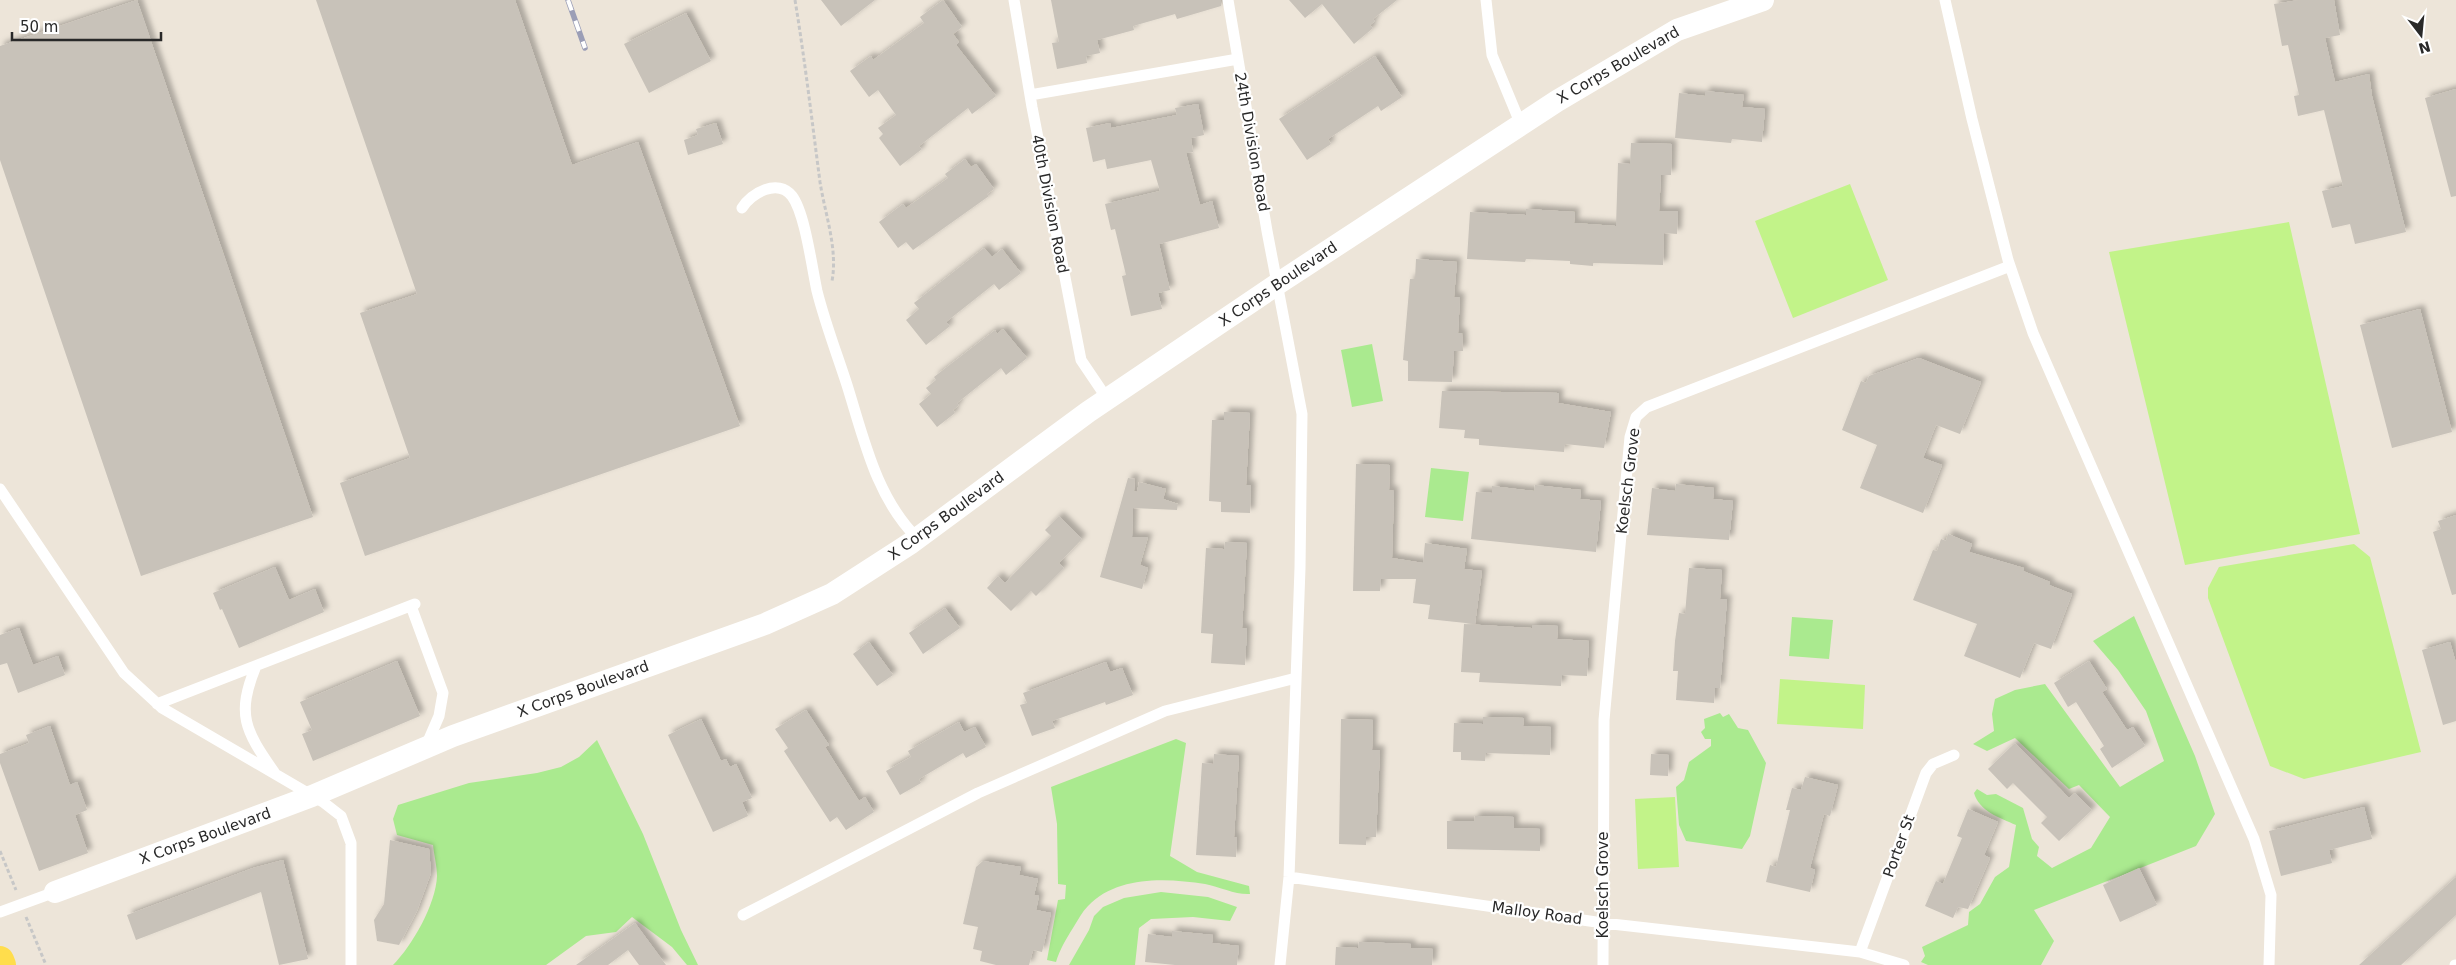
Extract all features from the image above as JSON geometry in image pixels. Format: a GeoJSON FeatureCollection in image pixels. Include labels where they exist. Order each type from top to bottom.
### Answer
{"type":"FeatureCollection","features":[{"type":"Feature","properties":{"kind":"main road"},"geometry":{"type":"LineString","coordinates":[[0,960],[2,965]]}},
{"type":"Feature","properties":{"kind":"street","name":"X Corps Boulevard"},"geometry":{"type":"LineString","coordinates":[[55,892],[312,796],[453,736],[765,624],[832,594],[917,538],[1108,400],[1279,283],[1557,101],[1678,30],[1763,0]]}},
{"type":"Feature","properties":{"kind":"lane","name":"40th Division Road"},"geometry":{"type":"LineString","coordinates":[[1014,0],[1080,360],[1108,400]]}},
{"type":"Feature","properties":{"kind":"lane","name":"24th Division Road"},"geometry":{"type":"LineString","coordinates":[[1228,0],[1267,231],[1279,283],[1302,414],[1289,876],[1280,965]]}},
{"type":"Feature","properties":{"kind":"lane"},"geometry":{"type":"LineString","coordinates":[[1486,0],[1492,55],[1521,125]]}},
{"type":"Feature","properties":{"kind":"lane"},"geometry":{"type":"LineString","coordinates":[[1945,0],[1972,119],[2010,266],[2034,333],[2254,839],[2271,895],[2269,965]]}},
{"type":"Feature","properties":{"kind":"lane"},"geometry":{"type":"LineString","coordinates":[[1030,95],[1238,59]]}},
{"type":"Feature","properties":{"kind":"lane"},"geometry":{"type":"LineString","coordinates":[[742,208],[748,199],[770,188],[781,188],[792,195],[799,212],[823,313],[870,460],[894,512],[917,538]]}},
{"type":"Feature","properties":{"kind":"lane","name":"Koelsch Grove"},"geometry":{"type":"LineString","coordinates":[[1603,965],[1604,720],[1630,437],[1636,417],[1647,407],[2010,266]]}},
{"type":"Feature","properties":{"kind":"lane"},"geometry":{"type":"LineString","coordinates":[[0,489],[124,673],[158,704],[333,808],[341,816],[351,843],[350,965]]}},
{"type":"Feature","properties":{"kind":"lane"},"geometry":{"type":"LineString","coordinates":[[158,704],[413,605],[443,693],[439,716],[426,748]]}},
{"type":"Feature","properties":{"kind":"lane"},"geometry":{"type":"LineString","coordinates":[[256,666],[246,692],[244,711],[246,722],[263,756],[277,776]]}},
{"type":"Feature","properties":{"kind":"lane"},"geometry":{"type":"LineString","coordinates":[[743,915],[978,793],[1165,711],[1296,678]]}},
{"type":"Feature","properties":{"kind":"lane","name":"Porter St"},"geometry":{"type":"LineString","coordinates":[[1860,952],[1926,773],[1933,764],[1954,755]]}},
{"type":"Feature","properties":{"kind":"lane","name":"Malloy Road"},"geometry":{"type":"LineString","coordinates":[[1289,876],[1603,923],[1860,952],[1904,965]]}},
{"type":"Feature","properties":{"kind":"lane"},"geometry":{"type":"LineString","coordinates":[[0,912],[55,892]]}},
{"type":"Feature","properties":{"kind":"path"},"geometry":{"type":"LineString","coordinates":[[794,0],[810,88],[820,183],[831,243],[832,278],[823,313]]}},
{"type":"Feature","properties":{"kind":"path"},"geometry":{"type":"LineString","coordinates":[[38,946],[46,965]]}},
{"type":"Feature","properties":{"kind":"green space"},"geometry":{"type":"Polygon","coordinates":[[[1850,184],[1888,280],[1793,318],[1755,221],[1850,184]]]}},
{"type":"Feature","properties":{"kind":"green space"},"geometry":{"type":"Polygon","coordinates":[[[2289,222],[2360,534],[2185,565],[2109,252],[2289,222]]]}},
{"type":"Feature","properties":{"kind":"green space"},"geometry":{"type":"Polygon","coordinates":[[[1372,344],[1383,401],[1352,407],[1341,350],[1372,344]]]}},
{"type":"Feature","properties":{"kind":"green space"},"geometry":{"type":"Polygon","coordinates":[[[1431,468],[1469,472],[1463,521],[1425,517],[1431,468]]]}},
{"type":"Feature","properties":{"kind":"green space"},"geometry":{"type":"Polygon","coordinates":[[[2354,544],[2370,557],[2421,752],[2304,779],[2270,766],[2208,598],[2208,588],[2219,567],[2354,544]]]}},
{"type":"Feature","properties":{"kind":"green space"},"geometry":{"type":"Polygon","coordinates":[[[2134,616],[2195,756],[2215,814],[2196,846],[2034,910],[2054,941],[2041,965],[1928,965],[1921,962],[1925,956],[1922,947],[1968,925],[1969,912],[1980,904],[1995,877],[2009,867],[2016,825],[1997,817],[1980,805],[1974,793],[1977,789],[1987,795],[1996,794],[2023,808],[2032,839],[2039,847],[2037,856],[2052,868],[2091,848],[2110,817],[2079,785],[2069,789],[2015,738],[1987,751],[1973,744],[1994,731],[1992,714],[1995,699],[2015,690],[2045,684],[2120,787],[2164,761],[2146,711],[2118,670],[2093,641],[2134,616]]]}},
{"type":"Feature","properties":{"kind":"green space"},"geometry":{"type":"Polygon","coordinates":[[[1792,617],[1833,620],[1829,659],[1789,656],[1792,617]]]}},
{"type":"Feature","properties":{"kind":"green space"},"geometry":{"type":"Polygon","coordinates":[[[1780,679],[1865,685],[1863,729],[1777,724],[1780,679]]]}},
{"type":"Feature","properties":{"kind":"green space"},"geometry":{"type":"Polygon","coordinates":[[[1720,713],[1723,717],[1729,714],[1738,728],[1748,730],[1766,763],[1750,836],[1742,849],[1686,841],[1679,825],[1676,787],[1684,780],[1689,762],[1711,746],[1711,739],[1705,739],[1701,732],[1705,728],[1704,719],[1720,713]]]}},
{"type":"Feature","properties":{"kind":"green space"},"geometry":{"type":"Polygon","coordinates":[[[1176,739],[1186,743],[1170,856],[1197,872],[1249,886],[1250,894],[1234,892],[1205,884],[1175,881],[1159,880],[1128,884],[1100,896],[1088,906],[1066,940],[1056,962],[1047,960],[1058,900],[1065,899],[1066,885],[1058,884],[1057,824],[1051,787],[1176,739]]]}},
{"type":"Feature","properties":{"kind":"green space"},"geometry":{"type":"Polygon","coordinates":[[[597,740],[643,834],[681,930],[698,965],[687,965],[672,947],[632,917],[616,932],[586,936],[546,965],[393,965],[408,947],[422,924],[436,887],[437,876],[433,845],[397,835],[393,819],[398,805],[469,783],[537,773],[561,767],[579,757],[597,740]]]}},
{"type":"Feature","properties":{"kind":"green space"},"geometry":{"type":"Polygon","coordinates":[[[1675,797],[1679,867],[1638,869],[1635,799],[1675,797]]]}},
{"type":"Feature","properties":{"kind":"green space"},"geometry":{"type":"Polygon","coordinates":[[[1161,892],[1208,897],[1237,907],[1230,921],[1193,917],[1151,919],[1139,928],[1135,965],[1069,965],[1089,930],[1094,916],[1103,907],[1124,898],[1161,892]]]}},
{"type":"Feature","properties":{"kind":"building"},"geometry":{"type":"Polygon","coordinates":[[[137,0],[313,517],[141,576],[0,160],[0,46],[137,0]]]}},
{"type":"Feature","properties":{"kind":"building"},"geometry":{"type":"Polygon","coordinates":[[[316,0],[515,0],[572,165],[638,142],[740,426],[365,556],[340,483],[410,458],[360,313],[417,294],[316,0]]]}},
{"type":"Feature","properties":{"kind":"building"},"geometry":{"type":"Polygon","coordinates":[[[821,0],[875,0],[841,26],[821,0]]]}},
{"type":"Feature","properties":{"kind":"building"},"geometry":{"type":"Polygon","coordinates":[[[943,0],[962,27],[953,34],[959,42],[956,45],[996,96],[972,114],[968,108],[919,146],[922,149],[900,166],[879,138],[883,134],[878,128],[896,115],[878,90],[869,97],[850,71],[871,56],[873,60],[924,23],[920,17],[943,0]]]}},
{"type":"Feature","properties":{"kind":"building"},"geometry":{"type":"Polygon","coordinates":[[[1051,0],[1221,0],[1221,6],[1177,19],[1175,14],[1133,26],[1134,30],[1097,40],[1100,53],[1086,56],[1087,63],[1057,69],[1052,43],[1059,42],[1051,0]]]}},
{"type":"Feature","properties":{"kind":"building"},"geometry":{"type":"Polygon","coordinates":[[[1289,0],[1397,0],[1373,19],[1375,21],[1370,25],[1373,28],[1354,44],[1322,4],[1305,18],[1289,0]]]}},
{"type":"Feature","properties":{"kind":"building"},"geometry":{"type":"Polygon","coordinates":[[[2299,0],[2334,0],[2340,35],[2325,38],[2335,82],[2369,74],[2372,96],[2406,232],[2355,244],[2350,224],[2332,228],[2322,191],[2343,186],[2324,110],[2298,116],[2294,96],[2299,95],[2288,45],[2282,46],[2274,4],[2299,0]]]}},
{"type":"Feature","properties":{"kind":"building"},"geometry":{"type":"Polygon","coordinates":[[[686,13],[711,61],[649,93],[624,44],[686,13]]]}},
{"type":"Feature","properties":{"kind":"building"},"geometry":{"type":"Polygon","coordinates":[[[1375,56],[1402,97],[1381,111],[1378,106],[1328,139],[1331,144],[1307,160],[1279,119],[1375,56]]]}},
{"type":"Feature","properties":{"kind":"building"},"geometry":{"type":"Polygon","coordinates":[[[2456,89],[2456,196],[2451,197],[2425,98],[2456,89]]]}},
{"type":"Feature","properties":{"kind":"building"},"geometry":{"type":"Polygon","coordinates":[[[1705,91],[1744,95],[1742,107],[1765,109],[1762,142],[1732,139],[1731,143],[1675,138],[1679,93],[1705,96],[1705,91]]]}},
{"type":"Feature","properties":{"kind":"building"},"geometry":{"type":"Polygon","coordinates":[[[1198,104],[1204,135],[1191,138],[1193,152],[1186,153],[1200,205],[1212,201],[1219,228],[1159,244],[1170,290],[1158,293],[1162,309],[1131,316],[1122,276],[1126,275],[1115,229],[1111,230],[1105,204],[1160,191],[1151,160],[1107,169],[1105,159],[1093,162],[1086,128],[1110,123],[1111,128],[1177,115],[1175,108],[1198,104]]]}},
{"type":"Feature","properties":{"kind":"building"},"geometry":{"type":"Polygon","coordinates":[[[716,123],[723,144],[688,155],[684,140],[698,135],[696,129],[716,123]]]}},
{"type":"Feature","properties":{"kind":"building"},"geometry":{"type":"Polygon","coordinates":[[[1631,143],[1672,144],[1671,175],[1661,175],[1659,211],[1678,211],[1677,234],[1664,233],[1663,265],[1593,263],[1593,266],[1570,264],[1570,261],[1526,259],[1525,262],[1467,259],[1470,212],[1526,215],[1526,209],[1575,212],[1574,223],[1616,226],[1618,163],[1630,164],[1631,143]]]}},
{"type":"Feature","properties":{"kind":"building"},"geometry":{"type":"Polygon","coordinates":[[[965,159],[971,167],[976,164],[994,189],[987,194],[989,196],[913,250],[906,242],[898,248],[879,222],[903,204],[906,208],[948,178],[945,174],[965,159]]]}},
{"type":"Feature","properties":{"kind":"building"},"geometry":{"type":"Polygon","coordinates":[[[984,248],[992,257],[1002,249],[1021,273],[999,290],[994,284],[946,322],[950,326],[926,345],[906,320],[919,309],[914,303],[984,248]]]}},
{"type":"Feature","properties":{"kind":"building"},"geometry":{"type":"Polygon","coordinates":[[[1416,259],[1457,262],[1454,297],[1460,297],[1458,333],[1462,333],[1463,351],[1454,351],[1452,382],[1408,381],[1408,361],[1403,360],[1410,279],[1415,279],[1416,259]]]}},
{"type":"Feature","properties":{"kind":"building"},"geometry":{"type":"Polygon","coordinates":[[[2420,309],[2452,432],[2392,448],[2360,325],[2420,309]]]}},
{"type":"Feature","properties":{"kind":"building"},"geometry":{"type":"Polygon","coordinates":[[[1003,329],[1027,358],[1006,375],[1001,368],[957,403],[959,405],[953,410],[955,413],[937,427],[919,404],[931,394],[926,388],[936,380],[934,377],[995,330],[997,334],[1003,329]]]}},
{"type":"Feature","properties":{"kind":"building"},"geometry":{"type":"Polygon","coordinates":[[[1919,358],[1981,382],[1960,434],[1936,425],[1923,458],[1942,465],[1923,513],[1860,488],[1877,445],[1842,430],[1861,381],[1866,383],[1869,376],[1919,358]]]}},
{"type":"Feature","properties":{"kind":"building"},"geometry":{"type":"Polygon","coordinates":[[[1442,391],[1559,393],[1558,403],[1611,412],[1604,448],[1565,444],[1564,452],[1479,445],[1479,439],[1464,438],[1465,430],[1439,428],[1442,391]]]}},
{"type":"Feature","properties":{"kind":"building"},"geometry":{"type":"Polygon","coordinates":[[[1224,412],[1250,413],[1246,485],[1251,485],[1250,513],[1221,512],[1221,502],[1209,501],[1212,420],[1224,420],[1224,412]]]}},
{"type":"Feature","properties":{"kind":"building"},"geometry":{"type":"Polygon","coordinates":[[[1356,464],[1390,465],[1389,490],[1394,491],[1392,558],[1423,563],[1425,543],[1467,549],[1464,569],[1482,571],[1475,624],[1428,619],[1430,605],[1413,603],[1416,579],[1381,579],[1380,591],[1353,591],[1356,464]]]}},
{"type":"Feature","properties":{"kind":"building"},"geometry":{"type":"Polygon","coordinates":[[[1128,478],[1135,479],[1134,491],[1137,492],[1139,482],[1166,489],[1163,499],[1178,504],[1177,510],[1133,508],[1132,537],[1148,537],[1140,565],[1148,568],[1142,589],[1100,577],[1128,478]]]}},
{"type":"Feature","properties":{"kind":"building"},"geometry":{"type":"Polygon","coordinates":[[[1676,484],[1714,488],[1713,499],[1733,501],[1729,540],[1647,535],[1652,488],[1675,491],[1676,484]]]}},
{"type":"Feature","properties":{"kind":"building"},"geometry":{"type":"Polygon","coordinates":[[[1535,485],[1581,490],[1580,499],[1601,501],[1596,552],[1471,539],[1476,492],[1492,493],[1492,486],[1534,491],[1535,485]]]}},
{"type":"Feature","properties":{"kind":"building"},"geometry":{"type":"Polygon","coordinates":[[[2456,515],[2456,594],[2452,595],[2433,532],[2441,529],[2438,521],[2456,515]]]}},
{"type":"Feature","properties":{"kind":"building"},"geometry":{"type":"Polygon","coordinates":[[[1059,516],[1082,539],[1059,563],[1064,568],[1036,596],[1031,591],[1011,611],[987,588],[998,576],[1005,583],[1051,536],[1045,530],[1059,516]]]}},
{"type":"Feature","properties":{"kind":"building"},"geometry":{"type":"Polygon","coordinates":[[[1948,534],[1972,544],[1969,552],[2024,568],[2023,571],[2050,582],[2049,585],[2072,594],[2051,649],[2034,643],[2020,678],[1964,656],[1977,624],[1913,600],[1933,550],[1937,551],[1941,539],[1946,541],[1948,534]]]}},
{"type":"Feature","properties":{"kind":"building"},"geometry":{"type":"Polygon","coordinates":[[[1225,542],[1247,543],[1242,628],[1247,628],[1245,665],[1211,663],[1213,634],[1201,633],[1206,548],[1224,549],[1225,542]]]}},
{"type":"Feature","properties":{"kind":"building"},"geometry":{"type":"Polygon","coordinates":[[[275,567],[289,600],[315,589],[324,612],[239,648],[213,593],[275,567]]]}},
{"type":"Feature","properties":{"kind":"building"},"geometry":{"type":"Polygon","coordinates":[[[1689,568],[1722,570],[1720,599],[1727,599],[1720,688],[1715,688],[1714,703],[1676,700],[1678,671],[1673,671],[1675,641],[1679,613],[1685,614],[1689,568]]]}},
{"type":"Feature","properties":{"kind":"building"},"geometry":{"type":"Polygon","coordinates":[[[945,608],[960,628],[923,654],[909,633],[945,608]]]}},
{"type":"Feature","properties":{"kind":"building"},"geometry":{"type":"Polygon","coordinates":[[[1464,624],[1532,628],[1532,625],[1558,626],[1557,639],[1589,641],[1587,676],[1562,675],[1561,686],[1479,682],[1480,673],[1461,672],[1464,624]]]}},
{"type":"Feature","properties":{"kind":"building"},"geometry":{"type":"Polygon","coordinates":[[[19,628],[33,665],[58,656],[65,675],[18,693],[7,663],[0,665],[0,635],[19,628]]]}},
{"type":"Feature","properties":{"kind":"building"},"geometry":{"type":"Polygon","coordinates":[[[869,642],[893,675],[877,686],[853,654],[869,642]]]}},
{"type":"Feature","properties":{"kind":"building"},"geometry":{"type":"Polygon","coordinates":[[[2450,642],[2456,663],[2456,721],[2443,725],[2422,650],[2450,642]]]}},
{"type":"Feature","properties":{"kind":"building"},"geometry":{"type":"Polygon","coordinates":[[[397,661],[420,716],[313,761],[302,734],[312,730],[300,702],[397,661]]]}},
{"type":"Feature","properties":{"kind":"building"},"geometry":{"type":"Polygon","coordinates":[[[2089,661],[2107,689],[2102,692],[2127,730],[2133,727],[2145,746],[2112,768],[2100,749],[2104,746],[2076,702],[2068,707],[2054,683],[2089,661]]]}},
{"type":"Feature","properties":{"kind":"building"},"geometry":{"type":"Polygon","coordinates":[[[1106,662],[1110,672],[1122,668],[1133,695],[1106,705],[1105,702],[1052,721],[1055,728],[1032,736],[1020,705],[1027,703],[1023,693],[1106,662]]]}},
{"type":"Feature","properties":{"kind":"building"},"geometry":{"type":"Polygon","coordinates":[[[806,710],[829,745],[825,747],[859,801],[865,797],[874,812],[846,830],[837,817],[830,822],[784,751],[788,748],[775,729],[806,710]]]}},
{"type":"Feature","properties":{"kind":"building"},"geometry":{"type":"Polygon","coordinates":[[[1483,717],[1524,718],[1523,726],[1551,727],[1550,755],[1486,753],[1485,761],[1461,760],[1461,752],[1453,752],[1454,723],[1483,724],[1483,717]]]}},
{"type":"Feature","properties":{"kind":"building"},"geometry":{"type":"Polygon","coordinates":[[[701,719],[721,761],[726,759],[730,767],[736,764],[752,798],[742,802],[748,816],[713,832],[668,735],[701,719]]]}},
{"type":"Feature","properties":{"kind":"building"},"geometry":{"type":"Polygon","coordinates":[[[1341,719],[1373,720],[1372,750],[1380,750],[1376,837],[1366,837],[1366,845],[1339,844],[1341,719]]]}},
{"type":"Feature","properties":{"kind":"building"},"geometry":{"type":"Polygon","coordinates":[[[959,722],[964,732],[975,727],[986,747],[966,758],[963,753],[919,779],[921,783],[900,795],[886,771],[911,757],[908,751],[959,722]]]}},
{"type":"Feature","properties":{"kind":"building"},"geometry":{"type":"Polygon","coordinates":[[[50,726],[70,785],[77,782],[87,810],[75,815],[88,853],[39,871],[0,763],[0,754],[29,743],[26,735],[50,726]]]}},
{"type":"Feature","properties":{"kind":"building"},"geometry":{"type":"Polygon","coordinates":[[[2015,743],[2069,798],[2075,793],[2092,810],[2059,841],[2041,823],[2047,817],[2013,783],[2007,789],[1988,769],[2015,743]]]}},
{"type":"Feature","properties":{"kind":"building"},"geometry":{"type":"Polygon","coordinates":[[[1214,754],[1239,756],[1234,837],[1237,837],[1236,857],[1196,855],[1202,763],[1213,764],[1214,754]]]}},
{"type":"Feature","properties":{"kind":"building"},"geometry":{"type":"Polygon","coordinates":[[[1651,754],[1669,755],[1668,776],[1650,775],[1651,754]]]}},
{"type":"Feature","properties":{"kind":"building"},"geometry":{"type":"Polygon","coordinates":[[[1805,777],[1838,785],[1830,816],[1824,814],[1810,868],[1815,870],[1810,892],[1766,882],[1770,865],[1776,867],[1790,810],[1786,810],[1792,788],[1801,790],[1805,777]]]}},
{"type":"Feature","properties":{"kind":"building"},"geometry":{"type":"Polygon","coordinates":[[[2364,807],[2372,839],[2329,850],[2332,863],[2281,876],[2269,831],[2364,807]]]}},
{"type":"Feature","properties":{"kind":"building"},"geometry":{"type":"Polygon","coordinates":[[[1968,809],[1998,822],[1984,855],[1990,858],[1968,909],[1958,907],[1953,918],[1925,906],[1936,881],[1943,884],[1962,838],[1957,836],[1968,809]]]}},
{"type":"Feature","properties":{"kind":"building"},"geometry":{"type":"Polygon","coordinates":[[[1475,816],[1514,817],[1514,828],[1540,829],[1540,851],[1447,849],[1447,821],[1474,821],[1475,816]]]}},
{"type":"Feature","properties":{"kind":"building"},"geometry":{"type":"Polygon","coordinates":[[[390,840],[429,849],[431,873],[417,911],[399,945],[377,941],[374,920],[384,904],[390,840]]]}},
{"type":"Feature","properties":{"kind":"building"},"geometry":{"type":"Polygon","coordinates":[[[283,860],[308,959],[279,965],[261,892],[136,940],[127,915],[253,868],[283,860]]]}},
{"type":"Feature","properties":{"kind":"building"},"geometry":{"type":"Polygon","coordinates":[[[983,861],[1021,867],[1019,875],[1038,879],[1034,895],[1039,896],[1036,910],[1051,913],[1042,952],[1033,950],[1029,965],[996,965],[980,961],[982,951],[973,949],[978,927],[963,924],[976,867],[983,861]]]}},
{"type":"Feature","properties":{"kind":"building"},"geometry":{"type":"Polygon","coordinates":[[[2139,868],[2157,905],[2120,922],[2103,885],[2139,868]]]}},
{"type":"Feature","properties":{"kind":"building"},"geometry":{"type":"Polygon","coordinates":[[[2456,877],[2456,915],[2401,965],[2359,965],[2456,877]]]}},
{"type":"Feature","properties":{"kind":"building"},"geometry":{"type":"Polygon","coordinates":[[[635,923],[666,965],[639,965],[628,950],[608,965],[576,965],[635,923]]]}},
{"type":"Feature","properties":{"kind":"building"},"geometry":{"type":"Polygon","coordinates":[[[1172,931],[1213,935],[1212,943],[1239,946],[1237,965],[1175,965],[1145,962],[1148,934],[1172,937],[1172,931]]]}},
{"type":"Feature","properties":{"kind":"building"},"geometry":{"type":"Polygon","coordinates":[[[1359,942],[1411,944],[1411,948],[1433,949],[1432,965],[1335,965],[1336,947],[1358,948],[1359,942]]]}},
{"type":"Feature","properties":{"kind":"railway"},"geometry":{"type":"LineString","coordinates":[[568,0],[585,48]]}}]}
